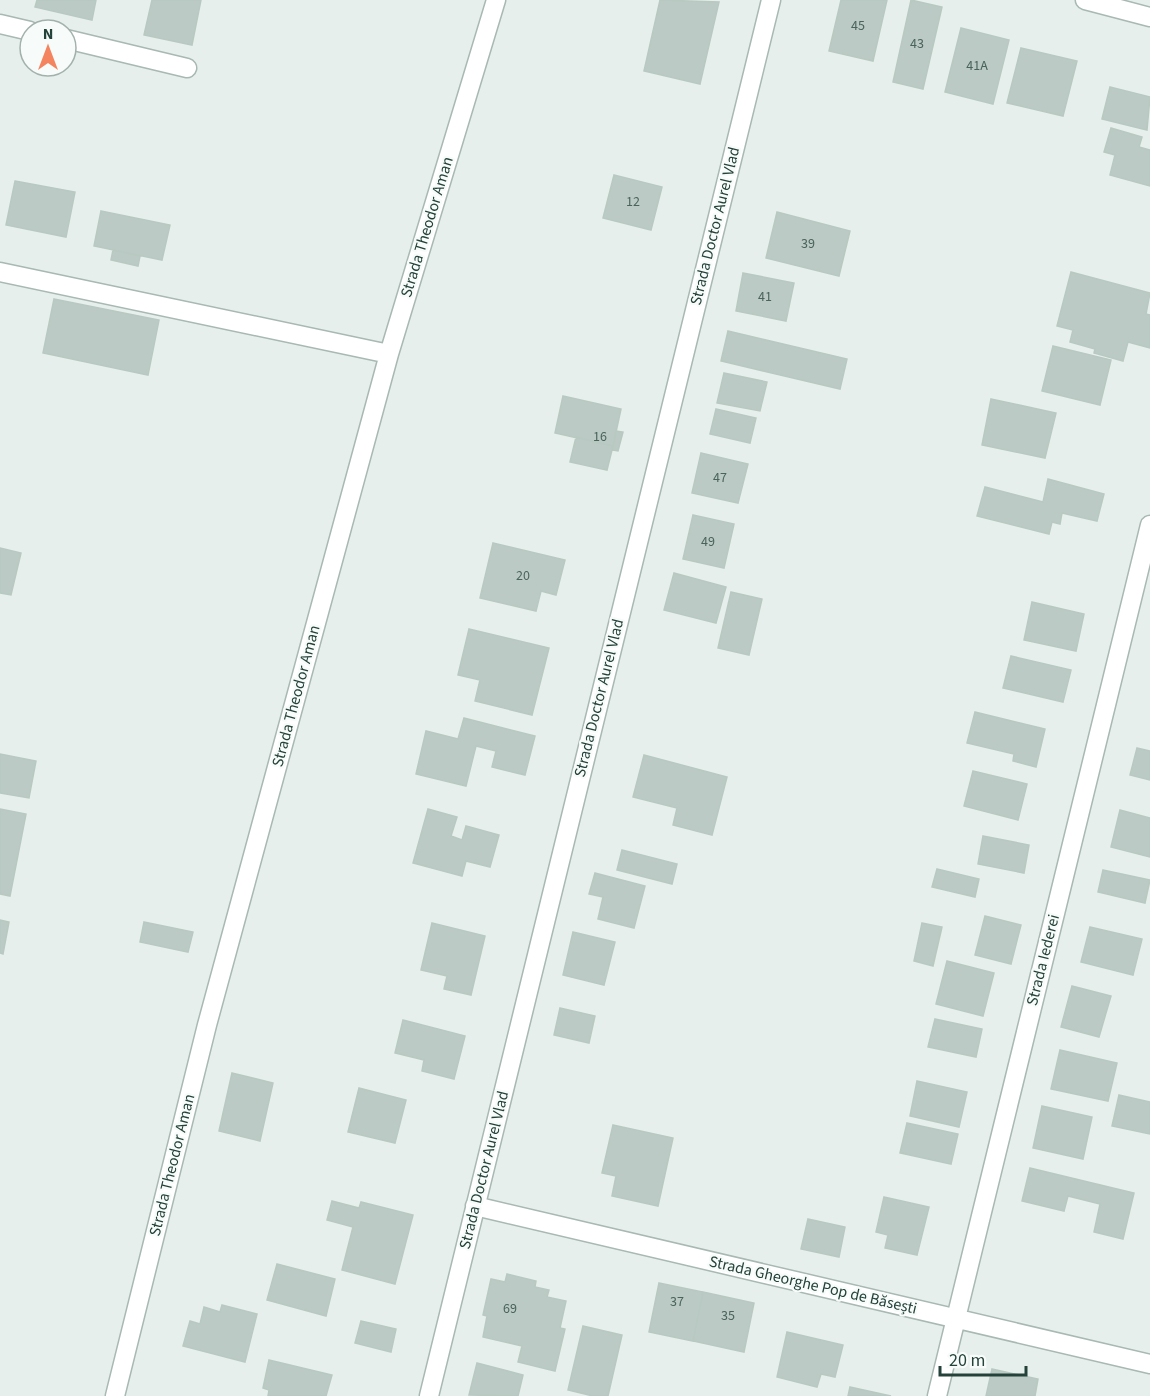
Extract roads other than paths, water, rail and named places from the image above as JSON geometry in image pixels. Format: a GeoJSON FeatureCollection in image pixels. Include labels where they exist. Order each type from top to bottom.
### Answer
{"type":"FeatureCollection","features":[{"type":"Feature","properties":{"kind":"street","name":"Strada Theodor Aman"},"geometry":{"type":"LineString","coordinates":[[115,1396],[207,1025],[389,354],[496,0]]}},
{"type":"Feature","properties":{"kind":"street","name":"Strada Doctor Aurel Vlad"},"geometry":{"type":"LineString","coordinates":[[429,1396],[771,0]]}},
{"type":"Feature","properties":{"kind":"street"},"geometry":{"type":"LineString","coordinates":[[1085,0],[1150,17]]}},
{"type":"Feature","properties":{"kind":"street"},"geometry":{"type":"LineString","coordinates":[[0,24],[18,28]]}},
{"type":"Feature","properties":{"kind":"street"},"geometry":{"type":"LineString","coordinates":[[78,42],[187,68]]}},
{"type":"Feature","properties":{"kind":"street"},"geometry":{"type":"LineString","coordinates":[[0,272],[389,354]]}},
{"type":"Feature","properties":{"kind":"street","name":"Strada Iederei"},"geometry":{"type":"LineString","coordinates":[[937,1396],[1150,525]]}},
{"type":"Feature","properties":{"kind":"street","name":"Strada Gheorghe Pop de Băsești"},"geometry":{"type":"LineString","coordinates":[[475,1206],[1150,1364]]}}]}
